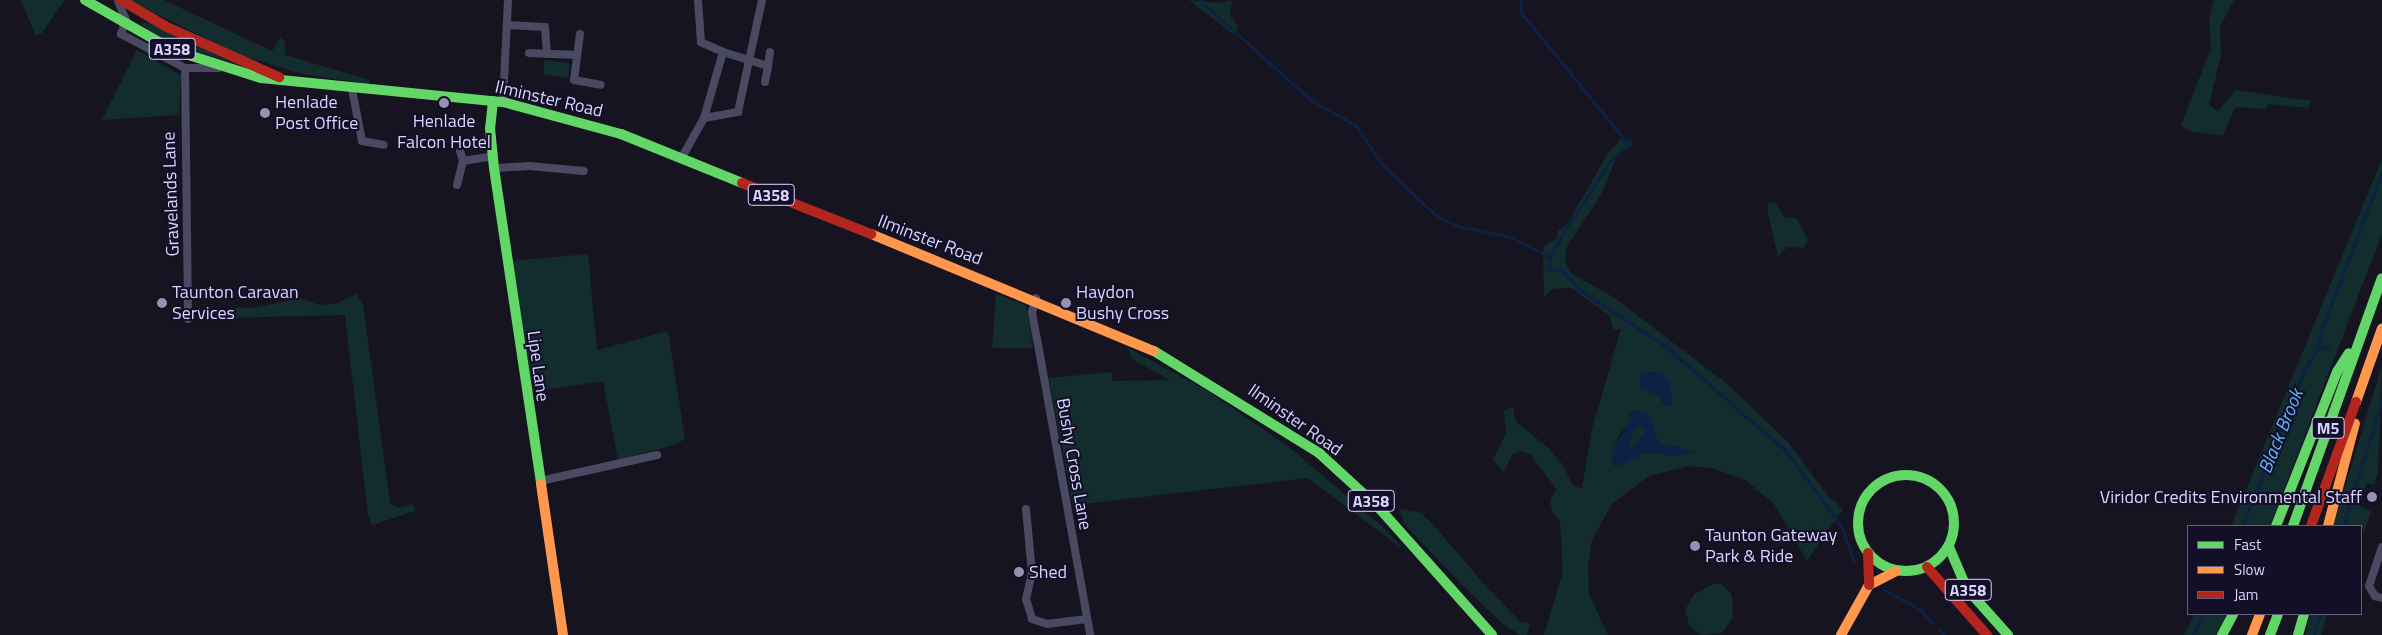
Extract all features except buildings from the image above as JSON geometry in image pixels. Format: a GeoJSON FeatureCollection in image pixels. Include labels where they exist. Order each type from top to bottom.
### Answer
{"type":"FeatureCollection","features":[{"type":"Feature","properties":{"kind":"main road","name":"Ilminster Road"},"geometry":{"type":"LineString","coordinates":[[85,0],[173,50],[223,68],[262,78],[280,78],[352,89],[498,101],[585,122],[1036,298],[1160,353],[1319,453],[1379,508],[1492,635]]}},
{"type":"Feature","properties":{"kind":"main road","name":"Ilminster Road"},"geometry":{"type":"LineString","coordinates":[[121,0],[146,15],[280,78]]}},
{"type":"Feature","properties":{"kind":"main road","name":"Lipe Lane"},"geometry":{"type":"LineString","coordinates":[[498,101],[490,128],[494,168],[564,635]]}},
{"type":"Feature","properties":{"kind":"main road","name":"M5"},"geometry":{"type":"LineString","coordinates":[[2293,525],[2382,278]]}},
{"type":"Feature","properties":{"kind":"main road","name":"M5"},"geometry":{"type":"LineString","coordinates":[[2311,525],[2382,328]]}},
{"type":"Feature","properties":{"kind":"main road","name":"M5"},"geometry":{"type":"LineString","coordinates":[[2276,525],[2337,372],[2363,329]]}},
{"type":"Feature","properties":{"kind":"main road","name":"M5"},"geometry":{"type":"LineString","coordinates":[[2328,525],[2365,374]]}},
{"type":"Feature","properties":{"kind":"main road"},"geometry":{"type":"LineString","coordinates":[[1869,585],[1896,571],[1927,567],[1949,547],[1955,519],[1943,492],[1916,476],[1900,475],[1877,485],[1861,505],[1860,538],[1868,553],[1880,564],[1896,571]]}},
{"type":"Feature","properties":{"kind":"main road","name":"A358"},"geometry":{"type":"LineString","coordinates":[[1949,547],[1967,589],[2008,635]]}},
{"type":"Feature","properties":{"kind":"main road"},"geometry":{"type":"LineString","coordinates":[[1841,635],[1869,585],[1868,553]]}},
{"type":"Feature","properties":{"kind":"main road","name":"A358"},"geometry":{"type":"LineString","coordinates":[[1927,567],[1987,635]]}},
{"type":"Feature","properties":{"kind":"main road"},"geometry":{"type":"LineString","coordinates":[[2222,635],[2232,615]]}},
{"type":"Feature","properties":{"kind":"main road"},"geometry":{"type":"LineString","coordinates":[[2252,635],[2260,615]]}},
{"type":"Feature","properties":{"kind":"main road"},"geometry":{"type":"LineString","coordinates":[[2270,635],[2278,615]]}},
{"type":"Feature","properties":{"kind":"main road"},"geometry":{"type":"LineString","coordinates":[[2298,635],[2304,615]]}},
{"type":"Feature","properties":{"kind":"main road","name":"Ilminster Road"},"geometry":{"type":"LineString","coordinates":[[1478,620],[1499,635]]}},
{"type":"Feature","properties":{"kind":"street"},"geometry":{"type":"LineString","coordinates":[[117,0],[125,22],[120,34],[185,68],[223,68]]}},
{"type":"Feature","properties":{"kind":"street"},"geometry":{"type":"LineString","coordinates":[[498,101],[508,25],[508,0]]}},
{"type":"Feature","properties":{"kind":"street"},"geometry":{"type":"LineString","coordinates":[[698,0],[702,42],[723,52],[768,66]]}},
{"type":"Feature","properties":{"kind":"street"},"geometry":{"type":"LineString","coordinates":[[704,118],[738,112],[762,0]]}},
{"type":"Feature","properties":{"kind":"street"},"geometry":{"type":"LineString","coordinates":[[125,22],[146,15]]}},
{"type":"Feature","properties":{"kind":"street"},"geometry":{"type":"LineString","coordinates":[[508,25],[545,27],[547,54]]}},
{"type":"Feature","properties":{"kind":"street"},"geometry":{"type":"LineString","coordinates":[[580,34],[576,84],[601,86]]}},
{"type":"Feature","properties":{"kind":"street"},"geometry":{"type":"LineString","coordinates":[[681,159],[704,118],[723,52]]}},
{"type":"Feature","properties":{"kind":"street"},"geometry":{"type":"LineString","coordinates":[[765,82],[770,52]]}},
{"type":"Feature","properties":{"kind":"street"},"geometry":{"type":"LineString","coordinates":[[529,53],[577,55]]}},
{"type":"Feature","properties":{"kind":"street","name":"Gravelands Lane"},"geometry":{"type":"LineString","coordinates":[[185,68],[188,319]]}},
{"type":"Feature","properties":{"kind":"street"},"geometry":{"type":"LineString","coordinates":[[352,89],[362,141],[384,145]]}},
{"type":"Feature","properties":{"kind":"street"},"geometry":{"type":"LineString","coordinates":[[457,186],[464,161],[460,151]]}},
{"type":"Feature","properties":{"kind":"street"},"geometry":{"type":"LineString","coordinates":[[464,161],[493,156]]}},
{"type":"Feature","properties":{"kind":"street"},"geometry":{"type":"LineString","coordinates":[[494,168],[530,166],[585,171]]}},
{"type":"Feature","properties":{"kind":"street","name":"Bushy Cross Lane"},"geometry":{"type":"LineString","coordinates":[[1036,298],[1032,312],[1090,635]]}},
{"type":"Feature","properties":{"kind":"street"},"geometry":{"type":"LineString","coordinates":[[540,481],[658,455]]}},
{"type":"Feature","properties":{"kind":"street"},"geometry":{"type":"LineString","coordinates":[[1026,509],[1032,573],[1026,599],[1032,619],[1047,624],[1087,619]]}},
{"type":"Feature","properties":{"kind":"street"},"geometry":{"type":"LineString","coordinates":[[2382,548],[2369,586],[2375,596],[2382,598]]}},
{"type":"Feature","properties":{"kind":"green space"},"geometry":{"type":"Polygon","coordinates":[[[21,0],[65,0],[41,34],[35,35],[21,0]]]}},
{"type":"Feature","properties":{"kind":"green space"},"geometry":{"type":"Polygon","coordinates":[[[129,0],[164,0],[272,51],[280,37],[285,41],[285,55],[370,80],[369,84],[302,74],[236,54],[129,0]]]}},
{"type":"Feature","properties":{"kind":"green space"},"geometry":{"type":"Polygon","coordinates":[[[1189,0],[1220,3],[1232,0],[1230,16],[1238,26],[1233,34],[1189,0]]]}},
{"type":"Feature","properties":{"kind":"green space"},"geometry":{"type":"Polygon","coordinates":[[[2214,0],[2234,0],[2220,27],[2221,55],[2209,105],[2218,111],[2236,90],[2311,101],[2308,108],[2269,104],[2265,109],[2235,107],[2223,136],[2189,131],[2181,125],[2211,48],[2209,19],[2214,0]]]}},
{"type":"Feature","properties":{"kind":"green space"},"geometry":{"type":"Polygon","coordinates":[[[149,22],[258,71],[162,40],[140,24],[149,22]]]}},
{"type":"Feature","properties":{"kind":"green space"},"geometry":{"type":"Polygon","coordinates":[[[137,50],[181,75],[179,115],[102,120],[137,50]]]}},
{"type":"Feature","properties":{"kind":"green space"},"geometry":{"type":"Polygon","coordinates":[[[544,60],[570,63],[568,78],[544,74],[544,60]]]}},
{"type":"Feature","properties":{"kind":"green space"},"geometry":{"type":"Polygon","coordinates":[[[1621,139],[1631,140],[1632,145],[1617,156],[1601,195],[1566,248],[1565,263],[1572,274],[1613,297],[1725,382],[1788,442],[1828,496],[1843,509],[1807,561],[1774,504],[1745,480],[1711,468],[1689,466],[1649,476],[1612,504],[1592,540],[1588,566],[1589,594],[1608,635],[1544,635],[1563,571],[1560,522],[1552,511],[1550,500],[1557,490],[1531,455],[1521,451],[1513,454],[1503,472],[1493,459],[1506,433],[1504,411],[1513,407],[1516,422],[1550,449],[1563,465],[1573,486],[1582,488],[1592,429],[1621,329],[1614,330],[1609,315],[1571,288],[1552,289],[1544,298],[1543,247],[1556,239],[1558,231],[1568,223],[1608,153],[1621,139]],[[1654,372],[1641,374],[1665,404],[1664,376],[1654,372]],[[1632,411],[1628,425],[1618,436],[1614,466],[1643,452],[1675,456],[1697,452],[1659,443],[1632,411]]]}},
{"type":"Feature","properties":{"kind":"green space"},"geometry":{"type":"Polygon","coordinates":[[[2382,159],[2382,234],[2270,525],[2231,525],[2382,159]]]}},
{"type":"Feature","properties":{"kind":"green space"},"geometry":{"type":"Polygon","coordinates":[[[1775,202],[1784,217],[1797,219],[1808,240],[1803,248],[1787,247],[1778,257],[1767,208],[1769,203],[1775,202]]]}},
{"type":"Feature","properties":{"kind":"green space"},"geometry":{"type":"Polygon","coordinates":[[[588,254],[597,350],[668,331],[685,439],[674,445],[618,460],[603,381],[532,392],[511,261],[588,254]]]}},
{"type":"Feature","properties":{"kind":"green space"},"geometry":{"type":"Polygon","coordinates":[[[356,294],[363,304],[390,503],[398,508],[413,504],[415,511],[372,525],[368,516],[345,315],[229,318],[229,308],[253,308],[301,298],[319,305],[338,303],[356,294]]]}},
{"type":"Feature","properties":{"kind":"green space"},"geometry":{"type":"Polygon","coordinates":[[[996,294],[1026,305],[1033,348],[992,348],[996,294]]]}},
{"type":"Feature","properties":{"kind":"green space"},"geometry":{"type":"Polygon","coordinates":[[[1128,348],[1206,390],[1288,446],[1384,528],[1404,550],[1308,478],[1073,505],[1049,378],[1112,372],[1112,381],[1170,380],[1132,359],[1128,348]]]}},
{"type":"Feature","properties":{"kind":"green space"},"geometry":{"type":"Polygon","coordinates":[[[2382,365],[2378,473],[2374,485],[2367,483],[2359,506],[2371,511],[2364,532],[2362,525],[2333,525],[2382,365]]]}},
{"type":"Feature","properties":{"kind":"green space"},"geometry":{"type":"Polygon","coordinates":[[[1636,426],[1643,426],[1646,432],[1631,450],[1629,439],[1636,426]]]}},
{"type":"Feature","properties":{"kind":"green space"},"geometry":{"type":"Polygon","coordinates":[[[1399,509],[1419,512],[1430,521],[1485,585],[1521,622],[1530,623],[1527,635],[1520,635],[1503,624],[1461,584],[1405,525],[1399,509]]]}},
{"type":"Feature","properties":{"kind":"green space"},"geometry":{"type":"Polygon","coordinates":[[[1713,584],[1722,584],[1732,595],[1733,617],[1722,633],[1702,635],[1690,627],[1685,610],[1694,594],[1713,584]]]}},
{"type":"Feature","properties":{"kind":"green space"},"geometry":{"type":"Polygon","coordinates":[[[2194,615],[2227,615],[2217,635],[2184,635],[2194,615]]]}},
{"type":"Feature","properties":{"kind":"green space"},"geometry":{"type":"Polygon","coordinates":[[[2310,615],[2327,615],[2321,635],[2305,635],[2310,615]]]}},
{"type":"Feature","properties":{"kind":"water"},"geometry":{"type":"Polygon","coordinates":[[[1647,372],[1664,375],[1670,385],[1672,406],[1666,406],[1656,395],[1640,387],[1641,374],[1647,372]]]}},
{"type":"Feature","properties":{"kind":"water"},"geometry":{"type":"Polygon","coordinates":[[[1637,410],[1649,415],[1659,443],[1697,452],[1675,456],[1645,452],[1619,466],[1612,464],[1613,448],[1629,423],[1629,413],[1637,410]],[[1636,426],[1629,439],[1631,450],[1646,432],[1643,426],[1636,426]]]}},
{"type":"Feature","properties":{"kind":"waterway"},"geometry":{"type":"LineString","coordinates":[[1200,0],[1311,100],[1356,125],[1383,165],[1437,216],[1458,226],[1510,237],[1550,257]]}},
{"type":"Feature","properties":{"kind":"waterway"},"geometry":{"type":"LineString","coordinates":[[1522,0],[1521,12],[1629,145],[1613,158],[1565,231],[1550,257],[1550,270],[1561,269],[1579,289],[1668,348],[1786,451],[1841,525],[1855,563]]}},
{"type":"Feature","properties":{"kind":"waterway"},"geometry":{"type":"LineString","coordinates":[[2318,348],[2319,336],[2382,173]]}},
{"type":"Feature","properties":{"kind":"waterway","name":"Black Brook"},"geometry":{"type":"LineString","coordinates":[[2242,525],[2305,369],[2318,348],[2329,346]]}},
{"type":"Feature","properties":{"kind":"waterway"},"geometry":{"type":"LineString","coordinates":[[2343,525],[2382,401]]}},
{"type":"Feature","properties":{"kind":"waterway"},"geometry":{"type":"LineString","coordinates":[[1883,589],[1921,610],[1932,623]]}},
{"type":"Feature","properties":{"kind":"waterway","name":"Black Brook"},"geometry":{"type":"LineString","coordinates":[[2193,635],[2203,615]]}},
{"type":"Feature","properties":{"kind":"waterway"},"geometry":{"type":"LineString","coordinates":[[2314,635],[2320,615]]}},
{"type":"Feature","properties":{"kind":"waterway"},"geometry":{"type":"LineString","coordinates":[[1939,630],[1944,635]]}},
{"type":"Feature","properties":{"kind":"traffic: fast"},"geometry":{"type":"LineString","coordinates":[[85,0],[173,50],[261,78],[503,102],[621,134],[742,183]]}},
{"type":"Feature","properties":{"kind":"traffic: fast"},"geometry":{"type":"LineString","coordinates":[[493,101],[490,128],[494,168],[541,484]]}},
{"type":"Feature","properties":{"kind":"traffic: fast"},"geometry":{"type":"LineString","coordinates":[[2293,525],[2382,278]]}},
{"type":"Feature","properties":{"kind":"traffic: fast"},"geometry":{"type":"LineString","coordinates":[[1154,351],[1319,453],[1379,508],[1492,635]]}},
{"type":"Feature","properties":{"kind":"traffic: fast"},"geometry":{"type":"LineString","coordinates":[[2276,525],[2337,372],[2349,353]]}},
{"type":"Feature","properties":{"kind":"traffic: fast"},"geometry":{"type":"LineString","coordinates":[[1906,475],[1924,478],[1940,489],[1951,505],[1954,523],[1951,541],[1940,557],[1924,568],[1906,571],[1888,568],[1872,557],[1861,541],[1858,523],[1861,505],[1872,489],[1888,478],[1906,475]]}},
{"type":"Feature","properties":{"kind":"traffic: fast"},"geometry":{"type":"LineString","coordinates":[[1949,547],[1967,589],[2008,635]]}},
{"type":"Feature","properties":{"kind":"traffic: fast"},"geometry":{"type":"LineString","coordinates":[[2222,635],[2232,615]]}},
{"type":"Feature","properties":{"kind":"traffic: fast"},"geometry":{"type":"LineString","coordinates":[[2270,635],[2278,615]]}},
{"type":"Feature","properties":{"kind":"traffic: fast"},"geometry":{"type":"LineString","coordinates":[[2298,635],[2304,615]]}},
{"type":"Feature","properties":{"kind":"traffic: slow"},"geometry":{"type":"LineString","coordinates":[[871,234],[1154,351]]}},
{"type":"Feature","properties":{"kind":"traffic: slow"},"geometry":{"type":"LineString","coordinates":[[2356,402],[2382,328]]}},
{"type":"Feature","properties":{"kind":"traffic: slow"},"geometry":{"type":"LineString","coordinates":[[2328,525],[2355,423]]}},
{"type":"Feature","properties":{"kind":"traffic: slow"},"geometry":{"type":"LineString","coordinates":[[541,484],[563,635]]}},
{"type":"Feature","properties":{"kind":"traffic: slow"},"geometry":{"type":"LineString","coordinates":[[1841,635],[1869,585],[1896,571]]}},
{"type":"Feature","properties":{"kind":"traffic: slow"},"geometry":{"type":"LineString","coordinates":[[2252,635],[2260,615]]}},
{"type":"Feature","properties":{"kind":"traffic: jam"},"geometry":{"type":"LineString","coordinates":[[121,0],[167,27],[279,77]]}},
{"type":"Feature","properties":{"kind":"traffic: jam"},"geometry":{"type":"LineString","coordinates":[[742,183],[871,234]]}},
{"type":"Feature","properties":{"kind":"traffic: jam"},"geometry":{"type":"LineString","coordinates":[[2311,525],[2356,402]]}},
{"type":"Feature","properties":{"kind":"traffic: jam"},"geometry":{"type":"LineString","coordinates":[[1868,553],[1869,585]]}},
{"type":"Feature","properties":{"kind":"traffic: jam"},"geometry":{"type":"LineString","coordinates":[[1927,567],[1987,635]]}},
{"type":"Feature","properties":{"kind":"place","name":"Henlade Falcon Hotel"},"geometry":{"type":"Point","coordinates":[444,103]}},
{"type":"Feature","properties":{"kind":"place","name":"Henlade Post Office"},"geometry":{"type":"Point","coordinates":[265,113]}},
{"type":"Feature","properties":{"kind":"place","name":"Taunton Caravan Services"},"geometry":{"type":"Point","coordinates":[162,303]}},
{"type":"Feature","properties":{"kind":"place","name":"Haydon Bushy Cross"},"geometry":{"type":"Point","coordinates":[1066,303]}},
{"type":"Feature","properties":{"kind":"place","name":"Viridor Credits Environmental Staff"},"geometry":{"type":"Point","coordinates":[2372,497]}},
{"type":"Feature","properties":{"kind":"place","name":"Taunton Gateway Park & Ride"},"geometry":{"type":"Point","coordinates":[1695,546]}},
{"type":"Feature","properties":{"kind":"place","name":"Shed"},"geometry":{"type":"Point","coordinates":[1019,572]}}]}
